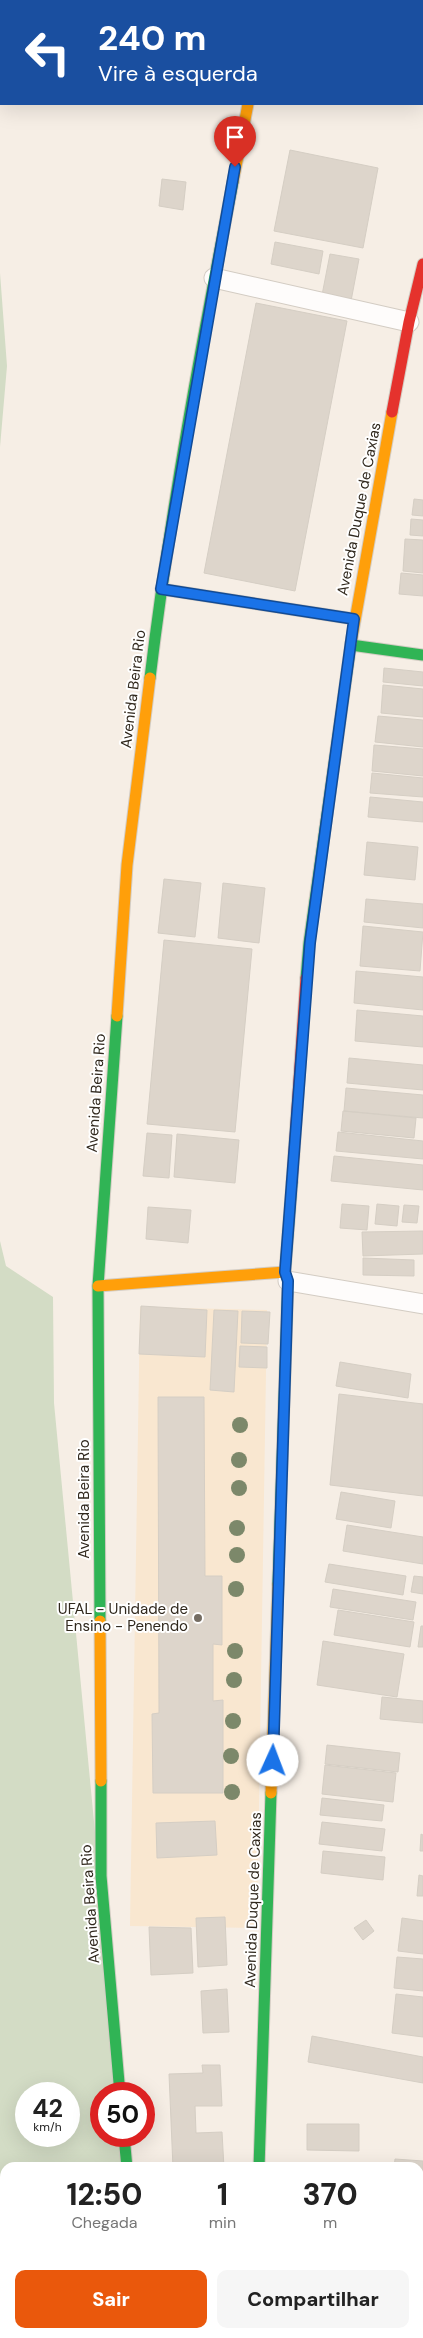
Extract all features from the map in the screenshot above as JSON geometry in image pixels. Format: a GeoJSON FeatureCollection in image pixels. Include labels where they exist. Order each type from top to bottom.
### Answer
{"type":"FeatureCollection","features":[{"type":"Feature","properties":{"kind":"main road","name":"Avenida Beira Rio"},"geometry":{"type":"LineString","coordinates":[[119,2082],[101,1876],[98,1286],[127,865],[161,589],[214,278],[248,105]]}},
{"type":"Feature","properties":{"kind":"main road","name":"Avenida Duque de Caxias"},"geometry":{"type":"LineString","coordinates":[[259,2162],[287,1276],[310,943],[354,619],[409,322],[423,264]]}},
{"type":"Feature","properties":{"kind":"main road"},"geometry":{"type":"LineString","coordinates":[[161,589],[354,619]]}},
{"type":"Feature","properties":{"kind":"main road"},"geometry":{"type":"LineString","coordinates":[[351,645],[423,655]]}},
{"type":"Feature","properties":{"kind":"main road"},"geometry":{"type":"LineString","coordinates":[[98,1286],[287,1276]]}},
{"type":"Feature","properties":{"kind":"main road"},"geometry":{"type":"LineString","coordinates":[[125,2147],[126,2162]]}},
{"type":"Feature","properties":{"kind":"lane"},"geometry":{"type":"LineString","coordinates":[[214,278],[409,322]]}},
{"type":"Feature","properties":{"kind":"lane"},"geometry":{"type":"LineString","coordinates":[[287,1276],[423,1304]]}},
{"type":"Feature","properties":{"kind":"shaded area","name":"UFAL - Unidade de Ensino - Penendo"},"geometry":{"type":"Polygon","coordinates":[[[140,1307],[267,1310],[257,1928],[130,1926],[140,1307]]]}},
{"type":"Feature","properties":{"kind":"green space"},"geometry":{"type":"Polygon","coordinates":[[[0,273],[7,366],[0,447],[0,273]]]}},
{"type":"Feature","properties":{"kind":"green space"},"geometry":{"type":"Polygon","coordinates":[[[0,1241],[6,1266],[53,1297],[54,1403],[119,2082],[90,2082],[90,2147],[125,2147],[127,2162],[0,2162],[0,1241]]]}},
{"type":"Feature","properties":{"kind":"building"},"geometry":{"type":"Polygon","coordinates":[[[290,150],[378,168],[363,248],[274,231],[290,150]]]}},
{"type":"Feature","properties":{"kind":"building"},"geometry":{"type":"Polygon","coordinates":[[[162,179],[186,182],[183,210],[159,206],[162,179]]]}},
{"type":"Feature","properties":{"kind":"building"},"geometry":{"type":"Polygon","coordinates":[[[275,242],[323,251],[319,274],[271,264],[275,242]]]}},
{"type":"Feature","properties":{"kind":"building"},"geometry":{"type":"Polygon","coordinates":[[[330,254],[359,259],[351,301],[322,295],[330,254]]]}},
{"type":"Feature","properties":{"kind":"building"},"geometry":{"type":"Polygon","coordinates":[[[256,303],[347,321],[295,591],[204,573],[256,303]]]}},
{"type":"Feature","properties":{"kind":"building"},"geometry":{"type":"Polygon","coordinates":[[[414,499],[423,500],[423,516],[412,515],[414,499]]]}},
{"type":"Feature","properties":{"kind":"building"},"geometry":{"type":"Polygon","coordinates":[[[411,519],[423,520],[423,536],[410,535],[411,519]]]}},
{"type":"Feature","properties":{"kind":"building"},"geometry":{"type":"Polygon","coordinates":[[[405,539],[423,540],[423,573],[403,571],[405,539]]]}},
{"type":"Feature","properties":{"kind":"building"},"geometry":{"type":"Polygon","coordinates":[[[401,573],[423,575],[423,596],[399,594],[401,573]]]}},
{"type":"Feature","properties":{"kind":"building"},"geometry":{"type":"Polygon","coordinates":[[[384,668],[423,672],[423,686],[383,682],[384,668]]]}},
{"type":"Feature","properties":{"kind":"building"},"geometry":{"type":"Polygon","coordinates":[[[383,685],[423,689],[423,717],[381,713],[383,685]]]}},
{"type":"Feature","properties":{"kind":"building"},"geometry":{"type":"Polygon","coordinates":[[[378,716],[423,720],[423,747],[375,742],[378,716]]]}},
{"type":"Feature","properties":{"kind":"building"},"geometry":{"type":"Polygon","coordinates":[[[374,745],[423,749],[423,776],[372,771],[374,745]]]}},
{"type":"Feature","properties":{"kind":"building"},"geometry":{"type":"Polygon","coordinates":[[[372,773],[423,778],[423,797],[370,793],[372,773]]]}},
{"type":"Feature","properties":{"kind":"building"},"geometry":{"type":"Polygon","coordinates":[[[370,797],[423,802],[423,822],[368,817],[370,797]]]}},
{"type":"Feature","properties":{"kind":"building"},"geometry":{"type":"Polygon","coordinates":[[[367,842],[418,847],[415,880],[364,875],[367,842]]]}},
{"type":"Feature","properties":{"kind":"building"},"geometry":{"type":"Polygon","coordinates":[[[164,879],[201,883],[195,937],[158,933],[164,879]]]}},
{"type":"Feature","properties":{"kind":"building"},"geometry":{"type":"Polygon","coordinates":[[[223,883],[265,888],[259,943],[218,938],[223,883]]]}},
{"type":"Feature","properties":{"kind":"building"},"geometry":{"type":"Polygon","coordinates":[[[366,899],[423,904],[423,928],[364,922],[366,899]]]}},
{"type":"Feature","properties":{"kind":"building"},"geometry":{"type":"Polygon","coordinates":[[[363,926],[423,932],[420,971],[360,966],[363,926]]]}},
{"type":"Feature","properties":{"kind":"building"},"geometry":{"type":"Polygon","coordinates":[[[164,940],[252,949],[235,1132],[147,1124],[164,940]]]}},
{"type":"Feature","properties":{"kind":"building"},"geometry":{"type":"Polygon","coordinates":[[[356,971],[423,977],[423,1010],[354,1003],[356,971]]]}},
{"type":"Feature","properties":{"kind":"building"},"geometry":{"type":"Polygon","coordinates":[[[357,1010],[423,1016],[423,1047],[355,1041],[357,1010]]]}},
{"type":"Feature","properties":{"kind":"building"},"geometry":{"type":"Polygon","coordinates":[[[349,1058],[423,1065],[423,1090],[347,1083],[349,1058]]]}},
{"type":"Feature","properties":{"kind":"building"},"geometry":{"type":"Polygon","coordinates":[[[346,1088],[423,1095],[423,1118],[344,1111],[346,1088]]]}},
{"type":"Feature","properties":{"kind":"building"},"geometry":{"type":"Polygon","coordinates":[[[343,1111],[416,1118],[414,1138],[341,1131],[343,1111]]]}},
{"type":"Feature","properties":{"kind":"building"},"geometry":{"type":"Polygon","coordinates":[[[338,1132],[423,1141],[423,1159],[336,1151],[338,1132]]]}},
{"type":"Feature","properties":{"kind":"building"},"geometry":{"type":"Polygon","coordinates":[[[147,1133],[172,1135],[169,1178],[143,1176],[147,1133]]]}},
{"type":"Feature","properties":{"kind":"building"},"geometry":{"type":"Polygon","coordinates":[[[177,1134],[239,1140],[235,1183],[174,1177],[177,1134]]]}},
{"type":"Feature","properties":{"kind":"building"},"geometry":{"type":"Polygon","coordinates":[[[334,1156],[423,1165],[423,1190],[331,1181],[334,1156]]]}},
{"type":"Feature","properties":{"kind":"building"},"geometry":{"type":"Polygon","coordinates":[[[342,1204],[369,1206],[367,1230],[340,1228],[342,1204]]]}},
{"type":"Feature","properties":{"kind":"building"},"geometry":{"type":"Polygon","coordinates":[[[377,1204],[399,1206],[397,1226],[375,1224],[377,1204]]]}},
{"type":"Feature","properties":{"kind":"building"},"geometry":{"type":"Polygon","coordinates":[[[404,1205],[419,1206],[417,1223],[402,1222],[404,1205]]]}},
{"type":"Feature","properties":{"kind":"building"},"geometry":{"type":"Polygon","coordinates":[[[148,1207],[191,1210],[188,1243],[146,1239],[148,1207]]]}},
{"type":"Feature","properties":{"kind":"building"},"geometry":{"type":"Polygon","coordinates":[[[423,1231],[423,1254],[363,1256],[362,1232],[423,1231]]]}},
{"type":"Feature","properties":{"kind":"building"},"geometry":{"type":"Polygon","coordinates":[[[363,1258],[414,1260],[414,1276],[363,1275],[363,1258]]]}},
{"type":"Feature","properties":{"kind":"building"},"geometry":{"type":"Polygon","coordinates":[[[141,1306],[207,1310],[205,1357],[139,1354],[141,1306]]]}},
{"type":"Feature","properties":{"kind":"building"},"geometry":{"type":"Polygon","coordinates":[[[214,1310],[238,1311],[234,1392],[210,1390],[214,1310]]]}},
{"type":"Feature","properties":{"kind":"building"},"geometry":{"type":"Polygon","coordinates":[[[242,1311],[270,1312],[268,1344],[241,1343],[242,1311]]]}},
{"type":"Feature","properties":{"kind":"building"},"geometry":{"type":"Polygon","coordinates":[[[240,1346],[267,1347],[267,1368],[239,1367],[240,1346]]]}},
{"type":"Feature","properties":{"kind":"building"},"geometry":{"type":"Polygon","coordinates":[[[340,1362],[411,1374],[408,1398],[336,1386],[340,1362]]]}},
{"type":"Feature","properties":{"kind":"building"},"geometry":{"type":"Polygon","coordinates":[[[339,1394],[423,1404],[423,1496],[330,1485],[339,1394]]]}},
{"type":"Feature","properties":{"kind":"building"},"geometry":{"type":"Polygon","coordinates":[[[158,1397],[204,1397],[205,1576],[222,1576],[222,1645],[213,1644],[213,1701],[223,1700],[223,1793],[153,1793],[152,1714],[159,1713],[158,1397]]]}},
{"type":"Feature","properties":{"kind":"building"},"geometry":{"type":"Polygon","coordinates":[[[341,1492],[395,1501],[391,1528],[336,1519],[341,1492]]]}},
{"type":"Feature","properties":{"kind":"building"},"geometry":{"type":"Polygon","coordinates":[[[347,1525],[423,1537],[423,1564],[343,1551],[347,1525]]]}},
{"type":"Feature","properties":{"kind":"building"},"geometry":{"type":"Polygon","coordinates":[[[329,1564],[406,1576],[403,1595],[325,1582],[329,1564]]]}},
{"type":"Feature","properties":{"kind":"building"},"geometry":{"type":"Polygon","coordinates":[[[414,1576],[423,1577],[423,1594],[411,1592],[414,1576]]]}},
{"type":"Feature","properties":{"kind":"building"},"geometry":{"type":"Polygon","coordinates":[[[333,1589],[416,1602],[413,1620],[330,1607],[333,1589]]]}},
{"type":"Feature","properties":{"kind":"building"},"geometry":{"type":"Polygon","coordinates":[[[338,1610],[414,1622],[410,1647],[334,1635],[338,1610]]]}},
{"type":"Feature","properties":{"kind":"building"},"geometry":{"type":"Polygon","coordinates":[[[421,1626],[423,1626],[423,1647],[418,1647],[421,1626]]]}},
{"type":"Feature","properties":{"kind":"building"},"geometry":{"type":"Polygon","coordinates":[[[323,1641],[404,1654],[397,1697],[317,1685],[323,1641]]]}},
{"type":"Feature","properties":{"kind":"building"},"geometry":{"type":"Polygon","coordinates":[[[382,1697],[423,1701],[423,1723],[380,1719],[382,1697]]]}},
{"type":"Feature","properties":{"kind":"building"},"geometry":{"type":"Polygon","coordinates":[[[327,1745],[400,1753],[398,1772],[325,1764],[327,1745]]]}},
{"type":"Feature","properties":{"kind":"building"},"geometry":{"type":"Polygon","coordinates":[[[325,1765],[396,1773],[393,1802],[322,1794],[325,1765]]]}},
{"type":"Feature","properties":{"kind":"building"},"geometry":{"type":"Polygon","coordinates":[[[322,1798],[384,1805],[382,1821],[320,1815],[322,1798]]]}},
{"type":"Feature","properties":{"kind":"building"},"geometry":{"type":"Polygon","coordinates":[[[215,1821],[217,1855],[157,1858],[156,1823],[215,1821]]]}},
{"type":"Feature","properties":{"kind":"building"},"geometry":{"type":"Polygon","coordinates":[[[322,1822],[385,1829],[382,1851],[319,1844],[322,1822]]]}},
{"type":"Feature","properties":{"kind":"building"},"geometry":{"type":"Polygon","coordinates":[[[421,1834],[423,1835],[423,1851],[420,1851],[421,1834]]]}},
{"type":"Feature","properties":{"kind":"building"},"geometry":{"type":"Polygon","coordinates":[[[323,1851],[385,1857],[383,1880],[321,1873],[323,1851]]]}},
{"type":"Feature","properties":{"kind":"building"},"geometry":{"type":"Polygon","coordinates":[[[419,1875],[423,1876],[423,1896],[417,1896],[419,1875]]]}},
{"type":"Feature","properties":{"kind":"building"},"geometry":{"type":"Polygon","coordinates":[[[225,1917],[227,1965],[198,1967],[196,1918],[225,1917]]]}},
{"type":"Feature","properties":{"kind":"building"},"geometry":{"type":"Polygon","coordinates":[[[402,1918],[423,1921],[423,1954],[398,1951],[402,1918]]]}},
{"type":"Feature","properties":{"kind":"building"},"geometry":{"type":"Polygon","coordinates":[[[366,1920],[374,1931],[363,1940],[354,1928],[366,1920]]]}},
{"type":"Feature","properties":{"kind":"building"},"geometry":{"type":"Polygon","coordinates":[[[149,1927],[191,1928],[193,1973],[151,1975],[149,1927]]]}},
{"type":"Feature","properties":{"kind":"building"},"geometry":{"type":"Polygon","coordinates":[[[397,1957],[423,1959],[423,1991],[394,1988],[397,1957]]]}},
{"type":"Feature","properties":{"kind":"building"},"geometry":{"type":"Polygon","coordinates":[[[227,1989],[229,2032],[203,2033],[201,1991],[227,1989]]]}},
{"type":"Feature","properties":{"kind":"building"},"geometry":{"type":"Polygon","coordinates":[[[396,1994],[423,1997],[423,2037],[392,2033],[396,1994]]]}},
{"type":"Feature","properties":{"kind":"building"},"geometry":{"type":"Polygon","coordinates":[[[312,2036],[423,2057],[423,2083],[308,2062],[312,2036]]]}},
{"type":"Feature","properties":{"kind":"building"},"geometry":{"type":"Polygon","coordinates":[[[202,2065],[220,2065],[222,2106],[195,2106],[196,2133],[222,2132],[224,2162],[173,2162],[169,2074],[203,2073],[202,2065]]]}},
{"type":"Feature","properties":{"kind":"building"},"geometry":{"type":"Polygon","coordinates":[[[307,2124],[359,2124],[359,2151],[307,2150],[307,2124]]]}},
{"type":"Feature","properties":{"kind":"building"},"geometry":{"type":"Polygon","coordinates":[[[395,2159],[423,2161],[423,2162],[395,2162],[395,2159]]]}},
{"type":"Feature","properties":{"kind":"traffic: fast"},"geometry":{"type":"LineString","coordinates":[[150,678],[187,429],[233,182]]}},
{"type":"Feature","properties":{"kind":"traffic: fast"},"geometry":{"type":"LineString","coordinates":[[306,978],[309,943],[351,643]]}},
{"type":"Feature","properties":{"kind":"traffic: fast"},"geometry":{"type":"LineString","coordinates":[[351,645],[423,655]]}},
{"type":"Feature","properties":{"kind":"traffic: fast"},"geometry":{"type":"LineString","coordinates":[[100,1621],[98,1286],[117,1016]]}},
{"type":"Feature","properties":{"kind":"traffic: fast"},"geometry":{"type":"LineString","coordinates":[[278,1584],[288,1281],[285,1272],[292,1182]]}},
{"type":"Feature","properties":{"kind":"traffic: fast"},"geometry":{"type":"LineString","coordinates":[[101,1781],[101,1876],[119,2082]]}},
{"type":"Feature","properties":{"kind":"traffic: fast"},"geometry":{"type":"LineString","coordinates":[[259,2162],[271,1793]]}},
{"type":"Feature","properties":{"kind":"traffic: fast"},"geometry":{"type":"LineString","coordinates":[[125,2147],[126,2162]]}},
{"type":"Feature","properties":{"kind":"traffic: slow"},"geometry":{"type":"LineString","coordinates":[[233,182],[248,105]]}},
{"type":"Feature","properties":{"kind":"traffic: slow"},"geometry":{"type":"LineString","coordinates":[[351,643],[392,412]]}},
{"type":"Feature","properties":{"kind":"traffic: slow"},"geometry":{"type":"LineString","coordinates":[[161,589],[354,619]]}},
{"type":"Feature","properties":{"kind":"traffic: slow"},"geometry":{"type":"LineString","coordinates":[[117,1016],[127,865],[150,678]]}},
{"type":"Feature","properties":{"kind":"traffic: slow"},"geometry":{"type":"LineString","coordinates":[[98,1286],[285,1272]]}},
{"type":"Feature","properties":{"kind":"traffic: slow"},"geometry":{"type":"LineString","coordinates":[[271,1793],[278,1584]]}},
{"type":"Feature","properties":{"kind":"traffic: slow"},"geometry":{"type":"LineString","coordinates":[[100,1621],[101,1781]]}},
{"type":"Feature","properties":{"kind":"traffic: jam"},"geometry":{"type":"LineString","coordinates":[[392,412],[409,322],[423,264]]}},
{"type":"Feature","properties":{"kind":"traffic: jam"},"geometry":{"type":"LineString","coordinates":[[292,1182],[306,978]]}},
{"type":"Feature","properties":{"kind":"place","name":"UFAL - Unidade de Ensino - Penendo"},"geometry":{"type":"Point","coordinates":[198,1618]}},
{"type":"Feature","properties":{"kind":"route"},"geometry":{"type":"LineString","coordinates":[[235,167],[214,278],[161,589],[354,619],[310,943],[285,1272],[288,1281],[273,1761]]}}]}
